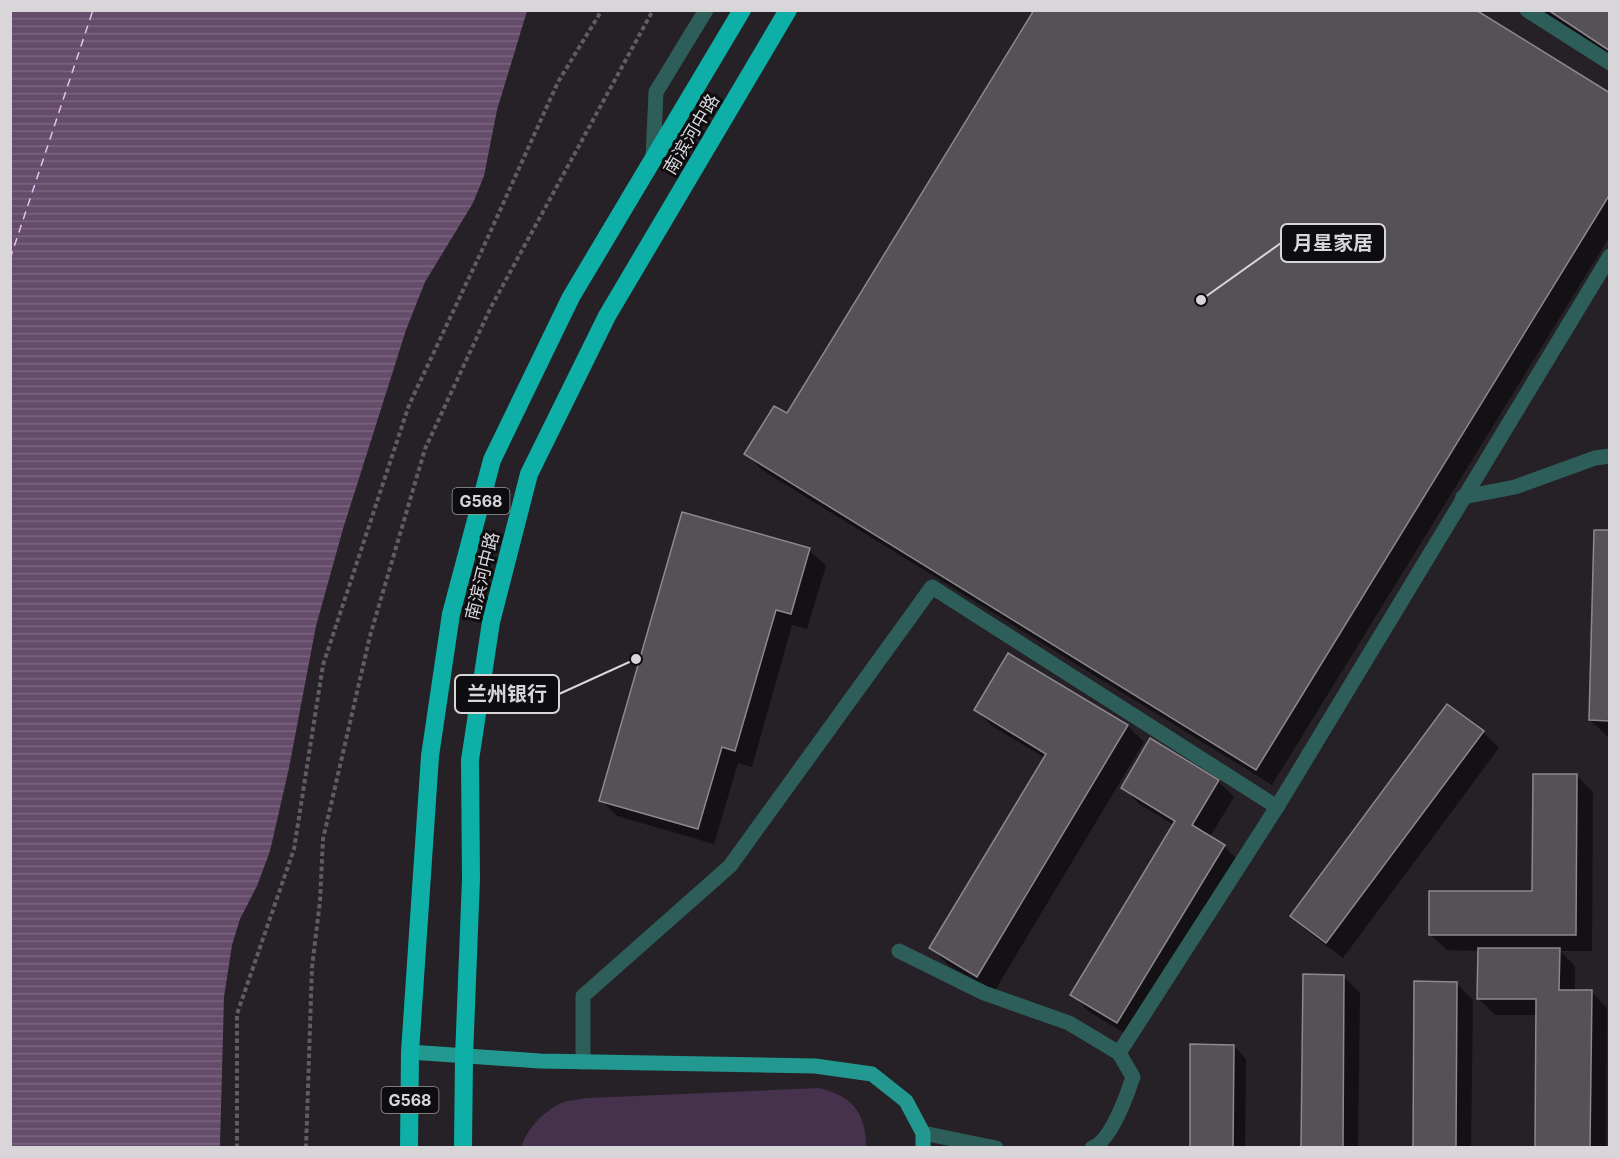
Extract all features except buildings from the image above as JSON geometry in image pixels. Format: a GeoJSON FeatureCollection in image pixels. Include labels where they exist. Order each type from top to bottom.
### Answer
{"type":"FeatureCollection","features":[{"type":"Feature","properties":{"kind":"highway","name":"南滨河中路"},"geometry":{"type":"LineString","coordinates":[[409,1148],[410,1052],[430,756],[451,614],[492,460],[571,297],[742,10]]}},
{"type":"Feature","properties":{"kind":"highway","name":"南滨河中路"},"geometry":{"type":"LineString","coordinates":[[463,1148],[471,879],[470,760],[491,622],[529,474],[607,316],[788,10]]}},
{"type":"Feature","properties":{"kind":"main road"},"geometry":{"type":"LineString","coordinates":[[410,1052],[464,1057],[583,1062],[816,1066],[872,1074],[906,1101],[923,1140]]}},
{"type":"Feature","properties":{"kind":"street"},"geometry":{"type":"LineString","coordinates":[[653,161],[656,93],[706,10]]}},
{"type":"Feature","properties":{"kind":"street"},"geometry":{"type":"LineString","coordinates":[[1527,10],[1610,63]]}},
{"type":"Feature","properties":{"kind":"street"},"geometry":{"type":"LineString","coordinates":[[1119,1053],[1277,807],[1610,256]]}},
{"type":"Feature","properties":{"kind":"street"},"geometry":{"type":"LineString","coordinates":[[1463,497],[1515,487],[1595,458],[1610,456]]}},
{"type":"Feature","properties":{"kind":"street"},"geometry":{"type":"LineString","coordinates":[[583,1062],[584,996],[730,866],[932,587],[1277,807]]}},
{"type":"Feature","properties":{"kind":"street"},"geometry":{"type":"LineString","coordinates":[[900,951],[984,993],[1069,1023],[1119,1053],[1134,1077],[1122,1109],[1099,1145],[1092,1148]]}},
{"type":"Feature","properties":{"kind":"street"},"geometry":{"type":"LineString","coordinates":[[923,1140],[996,1148]]}},
{"type":"Feature","properties":{"kind":"path"},"geometry":{"type":"LineString","coordinates":[[237,1148],[237,1014],[294,849],[323,665],[409,405],[558,82],[602,10]]}},
{"type":"Feature","properties":{"kind":"path"},"geometry":{"type":"LineString","coordinates":[[306,1148],[312,967],[320,901],[323,839],[370,636],[425,449],[490,309],[653,10]]}},
{"type":"Feature","properties":{"kind":"shaded area"},"geometry":{"type":"Polygon","coordinates":[[[10,11],[527,11],[497,110],[484,176],[473,203],[425,282],[406,330],[343,529],[316,626],[289,768],[270,851],[257,886],[240,919],[232,945],[224,997],[220,1147],[11,1147],[10,11]]]}},
{"type":"Feature","properties":{"kind":"shaded area"},"geometry":{"type":"Polygon","coordinates":[[[819,1088],[840,1096],[855,1107],[863,1124],[866,1147],[521,1147],[532,1127],[543,1115],[564,1102],[588,1098],[819,1088]]]}},
{"type":"Feature","properties":{"kind":"ferry route"},"geometry":{"type":"LineString","coordinates":[[10,259],[93,10]]}},
{"type":"Feature","properties":{"kind":"place","name":"月星家居"},"geometry":{"type":"Point","coordinates":[1201,300]}},
{"type":"Feature","properties":{"kind":"place","name":"兰州银行"},"geometry":{"type":"Point","coordinates":[636,659]}}]}
